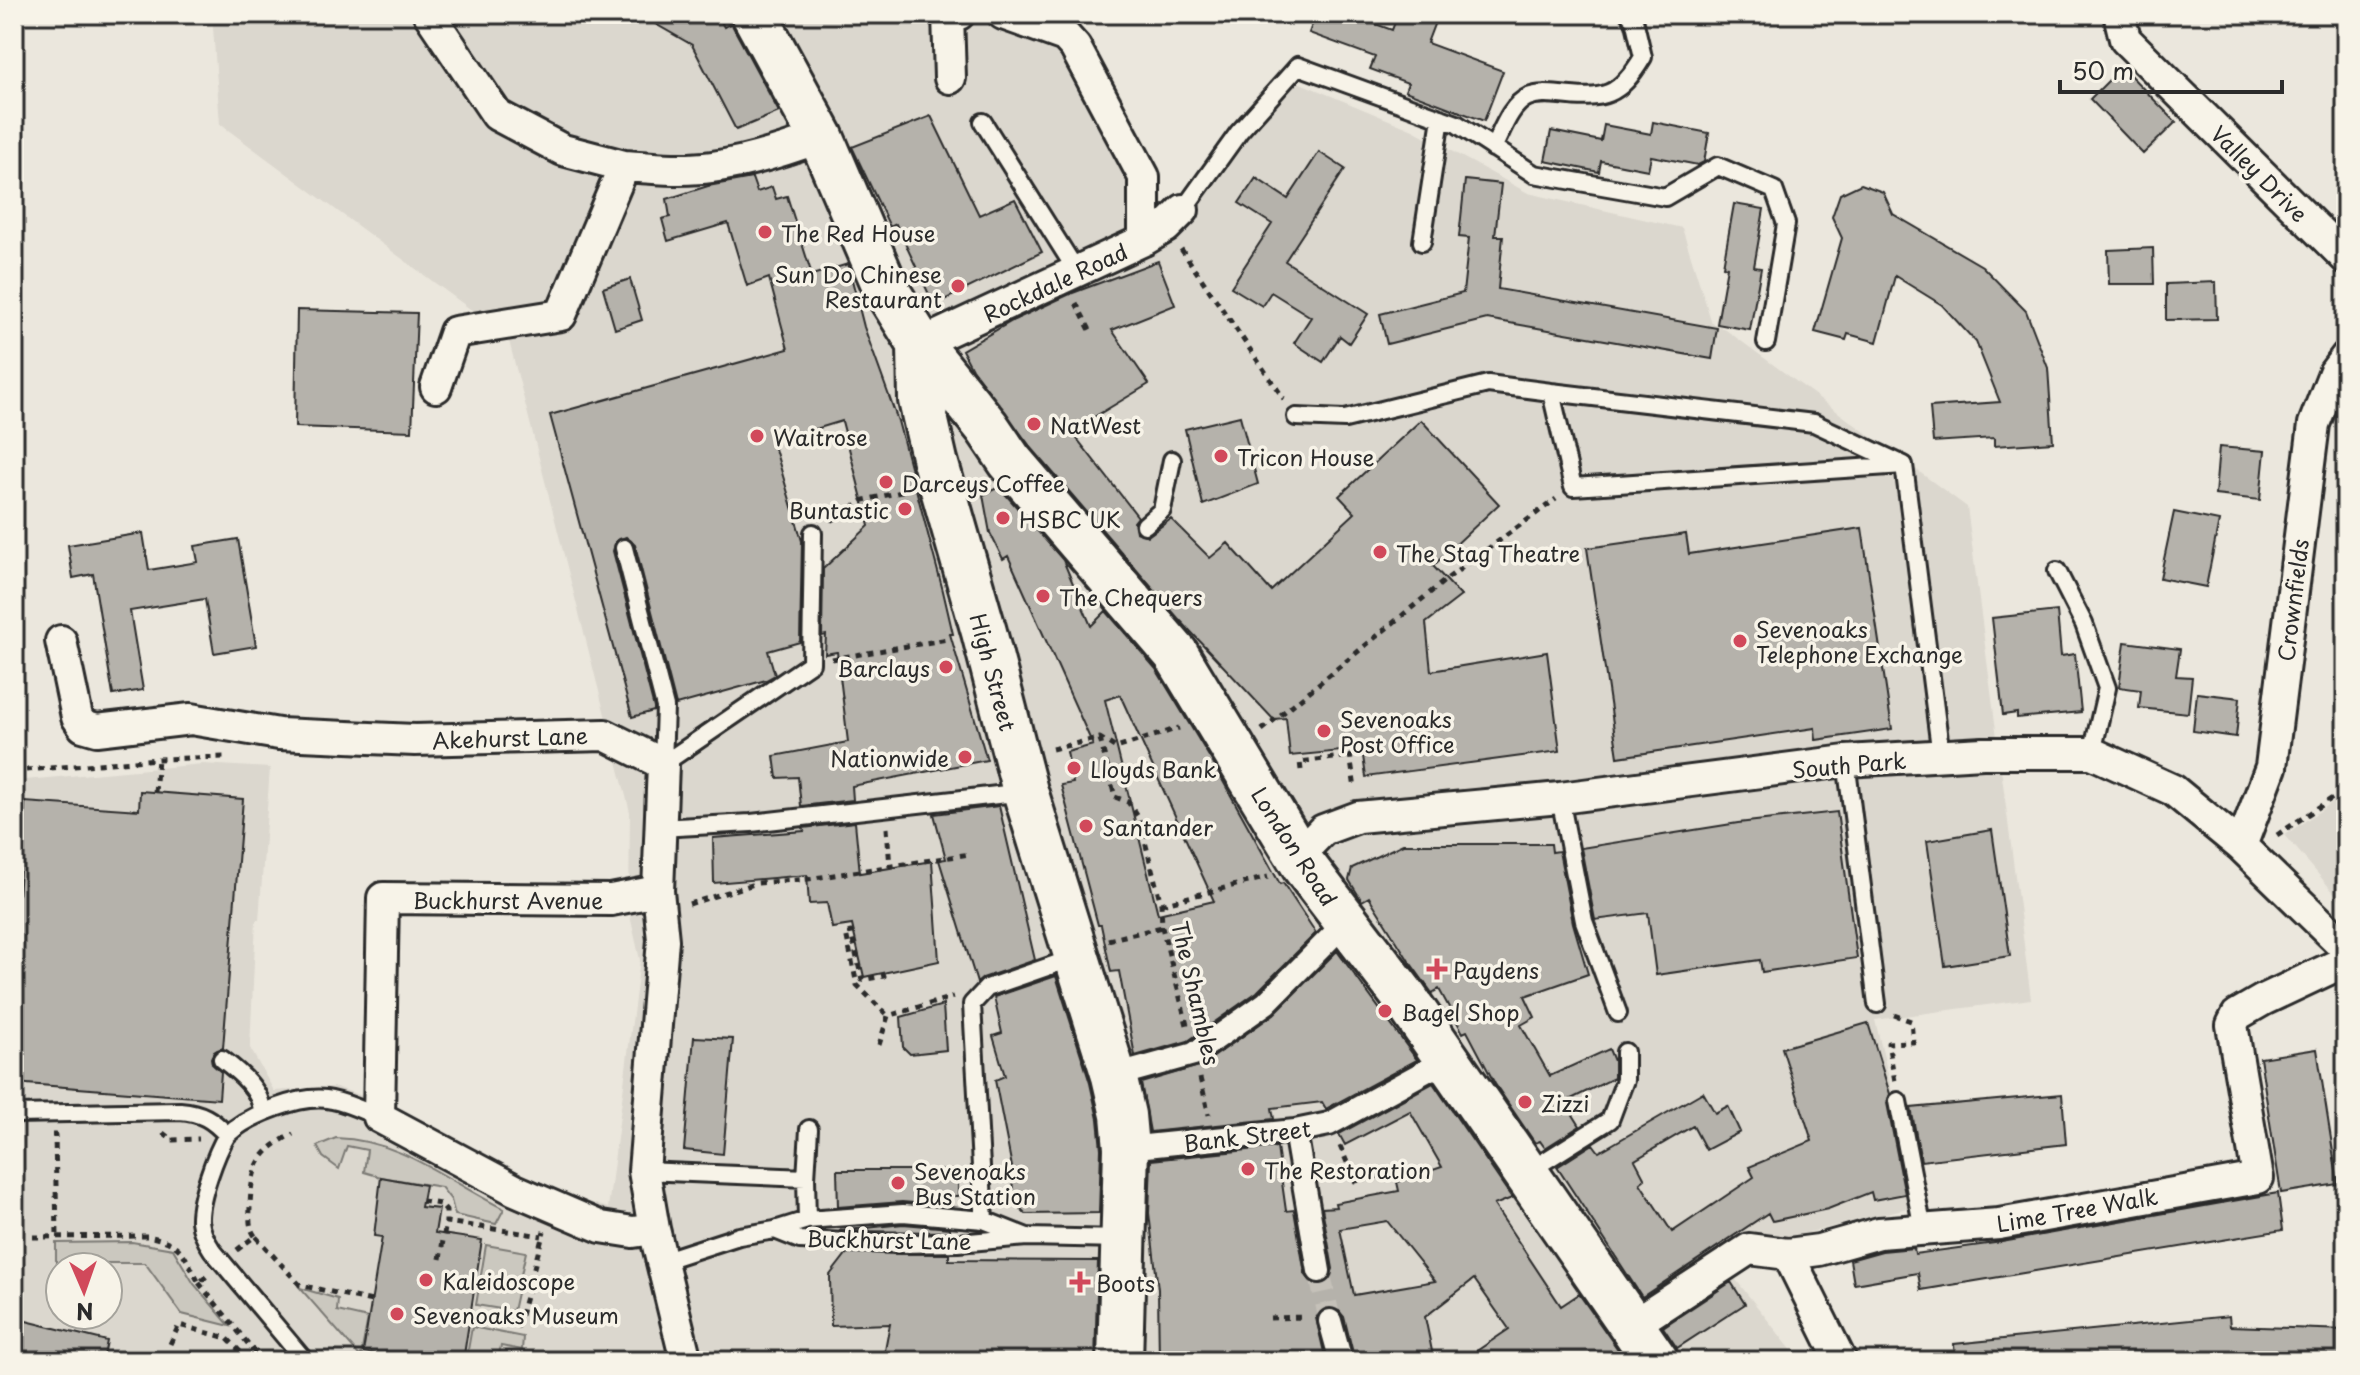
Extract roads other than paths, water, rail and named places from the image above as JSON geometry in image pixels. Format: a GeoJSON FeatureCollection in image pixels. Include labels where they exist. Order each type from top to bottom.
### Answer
{"type":"FeatureCollection","features":[{"type":"Feature","properties":{"kind":"main road"},"geometry":{"type":"LineString","coordinates":[[754,14],[821,137],[887,291],[920,344]]}},
{"type":"Feature","properties":{"kind":"main road","name":"London Road"},"geometry":{"type":"LineString","coordinates":[[920,344],[987,427],[1010,461],[1105,560],[1176,654],[1301,861],[1448,1059],[1524,1174],[1644,1343]]}},
{"type":"Feature","properties":{"kind":"main road","name":"High Street"},"geometry":{"type":"LineString","coordinates":[[920,344],[927,475],[984,632],[1021,774],[1077,952],[1123,1115],[1126,1148],[1120,1361]]}},
{"type":"Feature","properties":{"kind":"main road"},"geometry":{"type":"LineString","coordinates":[[927,475],[987,427]]}},
{"type":"Feature","properties":{"kind":"street"},"geometry":{"type":"LineString","coordinates":[[429,14],[497,115],[563,150],[624,166],[712,168],[770,155],[821,137]]}},
{"type":"Feature","properties":{"kind":"street"},"geometry":{"type":"LineString","coordinates":[[950,78],[948,15],[959,14]]}},
{"type":"Feature","properties":{"kind":"street"},"geometry":{"type":"LineString","coordinates":[[1003,14],[1065,36],[1075,47],[1144,177],[1164,226]]}},
{"type":"Feature","properties":{"kind":"street","name":"Valley Drive"},"geometry":{"type":"LineString","coordinates":[[2119,14],[2125,39],[2346,258]]}},
{"type":"Feature","properties":{"kind":"street"},"geometry":{"type":"LineString","coordinates":[[436,387],[455,332],[561,315],[624,166]]}},
{"type":"Feature","properties":{"kind":"street","name":"Rockdale Road"},"geometry":{"type":"LineString","coordinates":[[920,344],[1164,226]]}},
{"type":"Feature","properties":{"kind":"street","name":"Crownfields"},"geometry":{"type":"LineString","coordinates":[[2241,846],[2271,767],[2314,424],[2334,373],[2346,357]]}},
{"type":"Feature","properties":{"kind":"street","name":"Akehurst Lane"},"geometry":{"type":"LineString","coordinates":[[61,641],[77,717],[83,726],[97,730],[191,719],[279,734],[415,740],[605,735],[663,764]]}},
{"type":"Feature","properties":{"kind":"street","name":"South Park"},"geometry":{"type":"LineString","coordinates":[[1301,861],[1323,830],[1358,817],[1560,798],[1846,761],[2062,751],[2092,753],[2173,790],[2241,846],[2346,948]]}},
{"type":"Feature","properties":{"kind":"street"},"geometry":{"type":"LineString","coordinates":[[663,764],[659,828],[662,958],[644,1171],[654,1229],[686,1361]]}},
{"type":"Feature","properties":{"kind":"street","name":"Buckhurst Avenue"},"geometry":{"type":"LineString","coordinates":[[379,1117],[383,898],[660,902]]}},
{"type":"Feature","properties":{"kind":"street"},"geometry":{"type":"LineString","coordinates":[[1114,1076],[1194,1054],[1266,1003],[1346,922]]}},
{"type":"Feature","properties":{"kind":"street","name":"Lime Tree Walk"},"geometry":{"type":"LineString","coordinates":[[1644,1343],[1749,1249],[1788,1254],[1819,1250],[1879,1233],[1999,1224],[2258,1178],[2232,1025],[2237,1015],[2263,1000],[2346,961]]}},
{"type":"Feature","properties":{"kind":"street","name":"Bank Street"},"geometry":{"type":"LineString","coordinates":[[1126,1148],[1295,1131],[1329,1124],[1448,1059]]}},
{"type":"Feature","properties":{"kind":"street"},"geometry":{"type":"LineString","coordinates":[[379,1117],[515,1190],[551,1205],[616,1231],[654,1229]]}},
{"type":"Feature","properties":{"kind":"street"},"geometry":{"type":"LineString","coordinates":[[1295,1131],[1319,1271]]}},
{"type":"Feature","properties":{"kind":"street"},"geometry":{"type":"LineString","coordinates":[[1788,1254],[1841,1361]]}},
{"type":"Feature","properties":{"kind":"street"},"geometry":{"type":"LineString","coordinates":[[1319,1319],[1341,1361]]}},
{"type":"Feature","properties":{"kind":"lane"},"geometry":{"type":"LineString","coordinates":[[1493,148],[1512,110],[1527,97],[1547,93],[1591,98],[1613,92],[1630,79],[1643,57],[1634,19],[1629,14]]}},
{"type":"Feature","properties":{"kind":"lane"},"geometry":{"type":"LineString","coordinates":[[1164,226],[1239,132],[1298,66],[1457,124],[1534,174],[1665,197],[1718,166],[1774,190],[1786,224],[1766,342]]}},
{"type":"Feature","properties":{"kind":"lane"},"geometry":{"type":"LineString","coordinates":[[1422,242],[1441,118]]}},
{"type":"Feature","properties":{"kind":"lane"},"geometry":{"type":"LineString","coordinates":[[983,122],[1076,270]]}},
{"type":"Feature","properties":{"kind":"lane"},"geometry":{"type":"LineString","coordinates":[[1296,417],[1345,419],[1488,384],[1814,423],[1904,465]]}},
{"type":"Feature","properties":{"kind":"lane"},"geometry":{"type":"LineString","coordinates":[[1551,392],[1573,487],[1904,465]]}},
{"type":"Feature","properties":{"kind":"lane"},"geometry":{"type":"LineString","coordinates":[[1145,525],[1162,510],[1172,460]]}},
{"type":"Feature","properties":{"kind":"lane"},"geometry":{"type":"LineString","coordinates":[[1904,465],[1941,756]]}},
{"type":"Feature","properties":{"kind":"lane"},"geometry":{"type":"LineString","coordinates":[[663,764],[811,663],[813,533]]}},
{"type":"Feature","properties":{"kind":"lane"},"geometry":{"type":"LineString","coordinates":[[624,548],[665,707],[663,764]]}},
{"type":"Feature","properties":{"kind":"lane"},"geometry":{"type":"LineString","coordinates":[[2057,571],[2084,624],[2107,688],[2092,753]]}},
{"type":"Feature","properties":{"kind":"lane"},"geometry":{"type":"LineString","coordinates":[[1846,761],[1877,1004]]}},
{"type":"Feature","properties":{"kind":"lane"},"geometry":{"type":"LineString","coordinates":[[659,828],[751,823],[885,809],[1021,774]]}},
{"type":"Feature","properties":{"kind":"lane"},"geometry":{"type":"LineString","coordinates":[[1560,798],[1584,921],[1618,1013]]}},
{"type":"Feature","properties":{"kind":"lane"},"geometry":{"type":"LineString","coordinates":[[984,1220],[972,1004],[987,988],[1077,952]]}},
{"type":"Feature","properties":{"kind":"lane"},"geometry":{"type":"LineString","coordinates":[[1524,1174],[1610,1120],[1625,1080],[1625,1052]]}},
{"type":"Feature","properties":{"kind":"lane"},"geometry":{"type":"LineString","coordinates":[[222,1059],[238,1071],[257,1094],[262,1113]]}},
{"type":"Feature","properties":{"kind":"lane"},"geometry":{"type":"LineString","coordinates":[[305,1361],[205,1240],[200,1212],[220,1146],[227,1135],[262,1113],[307,1100],[332,1099],[379,1117]]}},
{"type":"Feature","properties":{"kind":"lane"},"geometry":{"type":"LineString","coordinates":[[1898,1101],[1923,1229]]}},
{"type":"Feature","properties":{"kind":"lane"},"geometry":{"type":"LineString","coordinates":[[14,1114],[180,1111],[200,1113],[215,1121],[227,1135]]}},
{"type":"Feature","properties":{"kind":"lane"},"geometry":{"type":"LineString","coordinates":[[807,1220],[809,1129]]}},
{"type":"Feature","properties":{"kind":"lane"},"geometry":{"type":"LineString","coordinates":[[644,1171],[806,1178]]}},
{"type":"Feature","properties":{"kind":"lane"},"geometry":{"type":"LineString","coordinates":[[775,1230],[807,1220],[903,1213],[984,1220],[1027,1237]]}},
{"type":"Feature","properties":{"kind":"lane","name":"Buckhurst Lane"},"geometry":{"type":"LineString","coordinates":[[662,1261],[739,1236],[775,1230],[800,1240],[900,1244],[1027,1237],[1122,1239]]}},
{"type":"Feature","properties":{"kind":"tunnel"},"geometry":{"type":"LineString","coordinates":[[1319,1271],[1330,1321]]}},
{"type":"Feature","properties":{"kind":"place","name":"The Red House"},"geometry":{"type":"Point","coordinates":[765,232]}},
{"type":"Feature","properties":{"kind":"place","name":"Sun Do Chinese Restaurant"},"geometry":{"type":"Point","coordinates":[958,286]}},
{"type":"Feature","properties":{"kind":"place","name":"NatWest"},"geometry":{"type":"Point","coordinates":[1034,424]}},
{"type":"Feature","properties":{"kind":"place","name":"Waitrose"},"geometry":{"type":"Point","coordinates":[757,436]}},
{"type":"Feature","properties":{"kind":"place","name":"Tricon House"},"geometry":{"type":"Point","coordinates":[1221,456]}},
{"type":"Feature","properties":{"kind":"place","name":"Darceys Coffee"},"geometry":{"type":"Point","coordinates":[886,482]}},
{"type":"Feature","properties":{"kind":"place","name":"Buntastic"},"geometry":{"type":"Point","coordinates":[905,509]}},
{"type":"Feature","properties":{"kind":"place","name":"HSBC UK"},"geometry":{"type":"Point","coordinates":[1003,518]}},
{"type":"Feature","properties":{"kind":"place","name":"The Stag Theatre"},"geometry":{"type":"Point","coordinates":[1380,552]}},
{"type":"Feature","properties":{"kind":"place","name":"The Chequers"},"geometry":{"type":"Point","coordinates":[1043,596]}},
{"type":"Feature","properties":{"kind":"place","name":"Sevenoaks Telephone Exchange"},"geometry":{"type":"Point","coordinates":[1740,641]}},
{"type":"Feature","properties":{"kind":"place","name":"Barclays"},"geometry":{"type":"Point","coordinates":[946,667]}},
{"type":"Feature","properties":{"kind":"place","name":"Sevenoaks Post Office"},"geometry":{"type":"Point","coordinates":[1324,731]}},
{"type":"Feature","properties":{"kind":"place","name":"Nationwide"},"geometry":{"type":"Point","coordinates":[965,757]}},
{"type":"Feature","properties":{"kind":"place","name":"Lloyds Bank"},"geometry":{"type":"Point","coordinates":[1074,768]}},
{"type":"Feature","properties":{"kind":"place","name":"Santander"},"geometry":{"type":"Point","coordinates":[1086,826]}},
{"type":"Feature","properties":{"kind":"place","name":"Paydens"},"geometry":{"type":"Point","coordinates":[1437,969]}},
{"type":"Feature","properties":{"kind":"place","name":"Bagel Shop"},"geometry":{"type":"Point","coordinates":[1385,1011]}},
{"type":"Feature","properties":{"kind":"place","name":"Zizzi"},"geometry":{"type":"Point","coordinates":[1525,1102]}},
{"type":"Feature","properties":{"kind":"place","name":"The Restoration"},"geometry":{"type":"Point","coordinates":[1248,1169]}},
{"type":"Feature","properties":{"kind":"place","name":"Sevenoaks Bus Station"},"geometry":{"type":"Point","coordinates":[898,1183]}},
{"type":"Feature","properties":{"kind":"place","name":"Kaleidoscope"},"geometry":{"type":"Point","coordinates":[426,1280]}},
{"type":"Feature","properties":{"kind":"place","name":"Boots"},"geometry":{"type":"Point","coordinates":[1080,1282]}},
{"type":"Feature","properties":{"kind":"place","name":"Sevenoaks Museum"},"geometry":{"type":"Point","coordinates":[397,1314]}}]}
